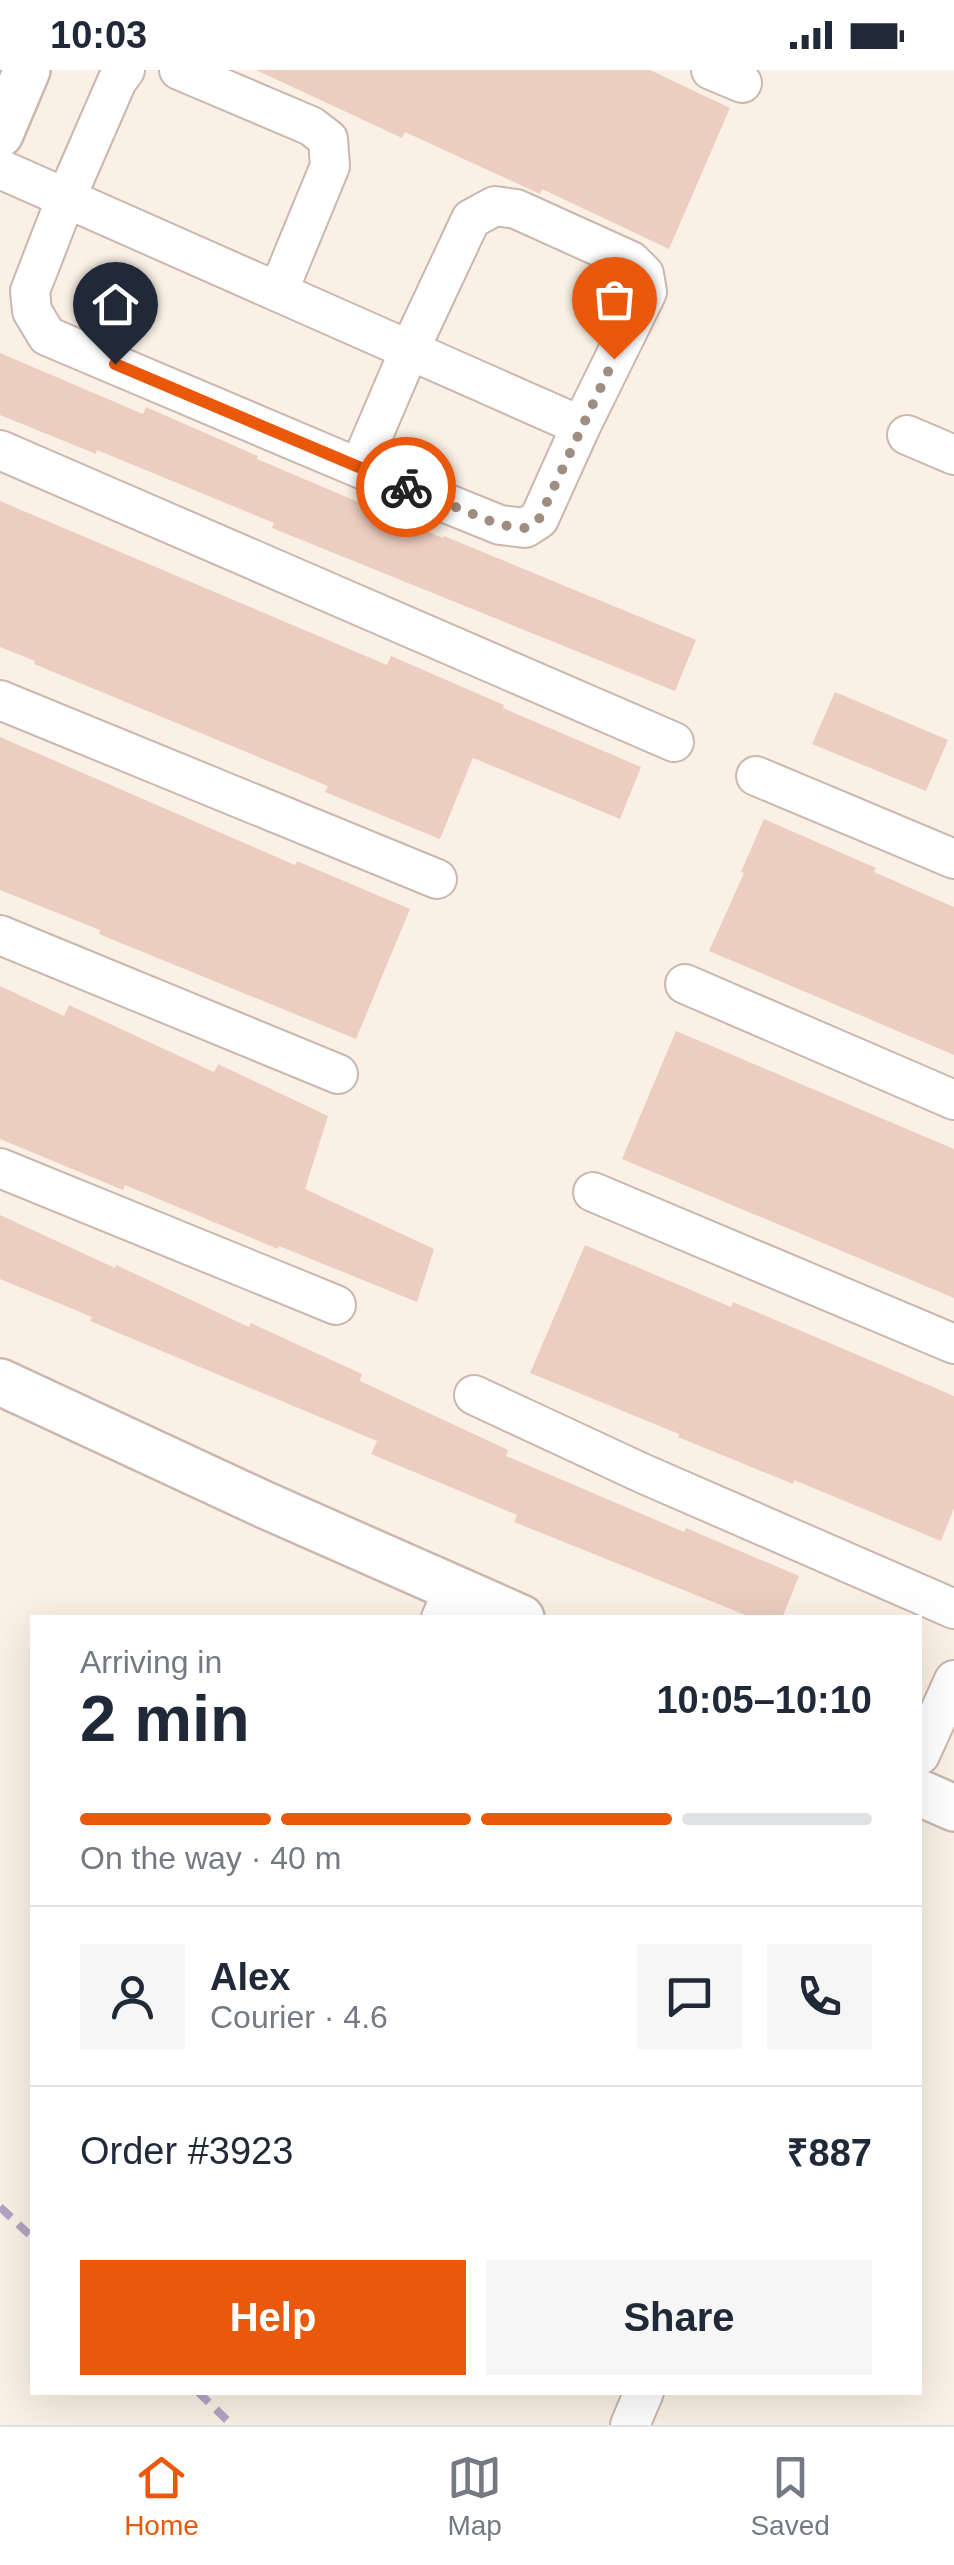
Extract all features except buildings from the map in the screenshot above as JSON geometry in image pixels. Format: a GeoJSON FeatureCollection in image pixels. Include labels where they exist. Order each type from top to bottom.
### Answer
{"type":"FeatureCollection","features":[{"type":"Feature","properties":{"kind":"street"},"geometry":{"type":"LineString","coordinates":[[0,134],[27,70]]}},
{"type":"Feature","properties":{"kind":"street"},"geometry":{"type":"LineString","coordinates":[[125,70],[66,198],[30,291],[32,311],[47,336],[359,468],[500,525],[525,528],[539,519],[648,292],[644,274],[631,261],[516,209],[494,206],[471,218],[359,468]]}},
{"type":"Feature","properties":{"kind":"street"},"geometry":{"type":"LineString","coordinates":[[180,70],[311,126],[328,140],[330,166],[278,292]]}},
{"type":"Feature","properties":{"kind":"street"},"geometry":{"type":"LineString","coordinates":[[0,169],[581,426]]}},
{"type":"Feature","properties":{"kind":"street"},"geometry":{"type":"LineString","coordinates":[[907,435],[954,455]]}},
{"type":"Feature","properties":{"kind":"street"},"geometry":{"type":"LineString","coordinates":[[0,450],[674,742]]}},
{"type":"Feature","properties":{"kind":"street"},"geometry":{"type":"LineString","coordinates":[[0,700],[437,879]]}},
{"type":"Feature","properties":{"kind":"street"},"geometry":{"type":"LineString","coordinates":[[756,776],[954,860]]}},
{"type":"Feature","properties":{"kind":"street"},"geometry":{"type":"LineString","coordinates":[[0,935],[338,1074]]}},
{"type":"Feature","properties":{"kind":"street"},"geometry":{"type":"LineString","coordinates":[[685,984],[954,1100]]}},
{"type":"Feature","properties":{"kind":"street"},"geometry":{"type":"LineString","coordinates":[[0,1168],[336,1305]]}},
{"type":"Feature","properties":{"kind":"street"},"geometry":{"type":"LineString","coordinates":[[593,1192],[954,1344]]}},
{"type":"Feature","properties":{"kind":"street"},"geometry":{"type":"LineString","coordinates":[[0,1382],[265,1504],[447,1603],[506,1615]]}},
{"type":"Feature","properties":{"kind":"street"},"geometry":{"type":"LineString","coordinates":[[474,1396],[954,1610]]}},
{"type":"Feature","properties":{"kind":"street"},"geometry":{"type":"LineString","coordinates":[[922,1750],[954,1680]]}},
{"type":"Feature","properties":{"kind":"street"},"geometry":{"type":"LineString","coordinates":[[922,1793],[954,1808]]}},
{"type":"Feature","properties":{"kind":"street"},"geometry":{"type":"LineString","coordinates":[[630,2425],[643,2395]]}},
{"type":"Feature","properties":{"kind":"railway"},"geometry":{"type":"LineString","coordinates":[[0,2207],[30,2235]]}},
{"type":"Feature","properties":{"kind":"railway"},"geometry":{"type":"LineString","coordinates":[[201,2395],[232,2425]]}},
{"type":"Feature","properties":{"kind":"way so far"},"geometry":{"type":"LineString","coordinates":[[406,487],[500,525],[525,528],[539,519],[614,359]]}},
{"type":"Feature","properties":{"kind":"route"},"geometry":{"type":"LineString","coordinates":[[115,364],[406,487]]}}]}
